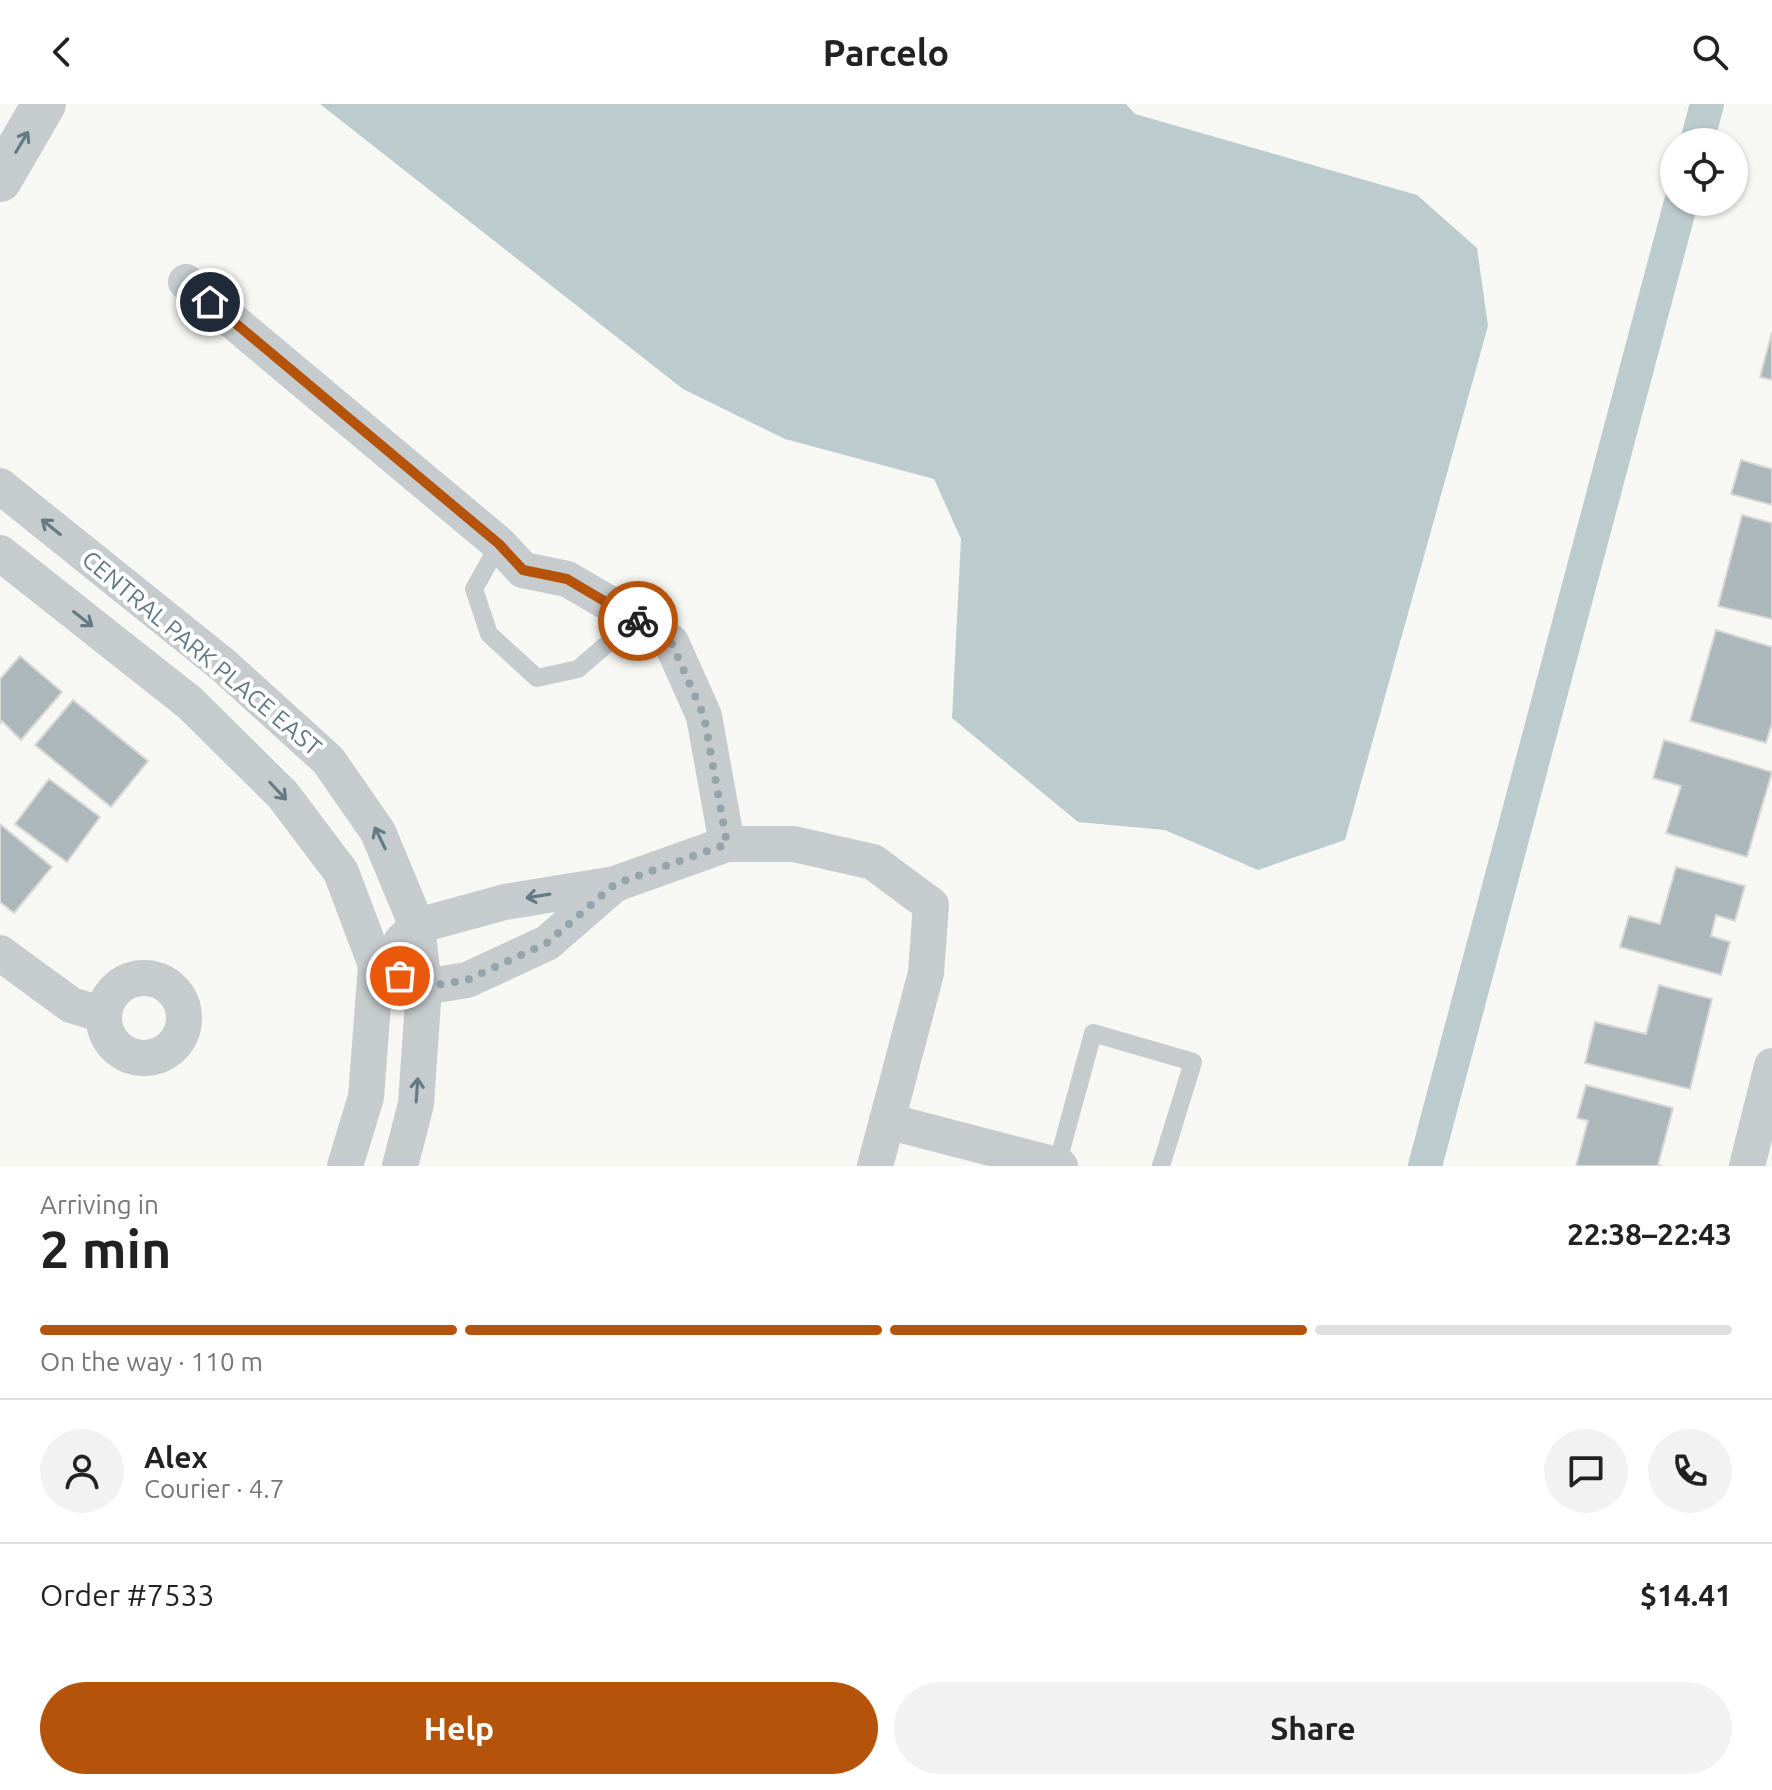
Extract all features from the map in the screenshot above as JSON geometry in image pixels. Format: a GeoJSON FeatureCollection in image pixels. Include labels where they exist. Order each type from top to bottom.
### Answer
{"type":"FeatureCollection","features":[{"type":"Feature","properties":{"kind":"street"},"geometry":{"type":"LineString","coordinates":[[0,180],[44,104]]}},
{"type":"Feature","properties":{"kind":"street"},"geometry":{"type":"LineString","coordinates":[[186,282],[499,544],[523,570],[567,579],[671,642],[704,716],[727,844]]}},
{"type":"Feature","properties":{"kind":"street","name":"CENTRAL PARK PLACE EAST"},"geometry":{"type":"LineString","coordinates":[[0,486],[223,665],[328,760],[378,832],[417,926],[424,987],[416,1104],[400,1166]]}},
{"type":"Feature","properties":{"kind":"street","name":"CENTRAL PARK PLACE EAST"},"geometry":{"type":"LineString","coordinates":[[0,553],[190,703],[283,795],[341,872],[376,965],[366,1097],[345,1166]]}},
{"type":"Feature","properties":{"kind":"street"},"geometry":{"type":"LineString","coordinates":[[615,884],[547,943],[467,980],[424,987],[376,965],[417,926],[505,902],[615,884],[727,844],[794,844],[873,862],[931,905],[926,973],[875,1166]]}},
{"type":"Feature","properties":{"kind":"street"},"geometry":{"type":"LineString","coordinates":[[0,953],[71,1005],[104,1015]]}},
{"type":"Feature","properties":{"kind":"street"},"geometry":{"type":"LineString","coordinates":[[1747,1166],[1772,1066]]}},
{"type":"Feature","properties":{"kind":"street"},"geometry":{"type":"LineString","coordinates":[[887,1121],[1058,1166]]}},
{"type":"Feature","properties":{"kind":"lane"},"geometry":{"type":"LineString","coordinates":[[499,544],[474,589],[489,634],[537,678],[578,669],[636,619]]}},
{"type":"Feature","properties":{"kind":"lane"},"geometry":{"type":"LineString","coordinates":[[1058,1166],[1093,1033],[1193,1062],[1161,1166]]}},
{"type":"Feature","properties":{"kind":"shaded area"},"geometry":{"type":"Polygon","coordinates":[[[320,104],[1126,104],[1135,114],[1417,195],[1477,248],[1488,326],[1345,840],[1258,870],[1165,830],[1078,822],[952,718],[961,539],[934,479],[785,439],[683,389],[320,104]]]}},
{"type":"Feature","properties":{"kind":"building"},"geometry":{"type":"Polygon","coordinates":[[[1772,332],[1772,380],[1760,377],[1772,332]]]}},
{"type":"Feature","properties":{"kind":"building"},"geometry":{"type":"Polygon","coordinates":[[[1741,460],[1772,469],[1772,505],[1731,494],[1741,460]]]}},
{"type":"Feature","properties":{"kind":"building"},"geometry":{"type":"Polygon","coordinates":[[[1742,515],[1772,523],[1772,619],[1718,606],[1742,515]]]}},
{"type":"Feature","properties":{"kind":"building"},"geometry":{"type":"Polygon","coordinates":[[[1716,630],[1772,647],[1772,723],[1766,743],[1690,721],[1716,630]]]}},
{"type":"Feature","properties":{"kind":"building"},"geometry":{"type":"Polygon","coordinates":[[[20,656],[62,692],[21,740],[2,721],[0,724],[0,679],[20,656]]]}},
{"type":"Feature","properties":{"kind":"building"},"geometry":{"type":"Polygon","coordinates":[[[73,700],[148,761],[111,807],[35,745],[73,700]]]}},
{"type":"Feature","properties":{"kind":"building"},"geometry":{"type":"Polygon","coordinates":[[[1664,740],[1772,772],[1747,857],[1666,833],[1681,786],[1653,778],[1664,740]]]}},
{"type":"Feature","properties":{"kind":"building"},"geometry":{"type":"Polygon","coordinates":[[[49,779],[100,817],[67,862],[15,824],[49,779]]]}},
{"type":"Feature","properties":{"kind":"building"},"geometry":{"type":"Polygon","coordinates":[[[0,824],[52,867],[14,913],[0,902],[0,824]]]}},
{"type":"Feature","properties":{"kind":"building"},"geometry":{"type":"Polygon","coordinates":[[[1676,867],[1745,886],[1735,921],[1716,915],[1711,936],[1730,942],[1721,975],[1620,947],[1629,916],[1660,924],[1676,867]]]}},
{"type":"Feature","properties":{"kind":"building"},"geometry":{"type":"Polygon","coordinates":[[[1659,985],[1712,999],[1690,1089],[1585,1063],[1595,1022],[1646,1034],[1659,985]]]}},
{"type":"Feature","properties":{"kind":"building"},"geometry":{"type":"Polygon","coordinates":[[[1586,1085],[1673,1108],[1658,1165],[1662,1166],[1576,1166],[1588,1121],[1577,1118],[1586,1085]]]}},
{"type":"Feature","properties":{"kind":"waterway"},"geometry":{"type":"LineString","coordinates":[[1701,128],[1707,104]]}},
{"type":"Feature","properties":{"kind":"waterway"},"geometry":{"type":"LineString","coordinates":[[1425,1166],[1677,216]]}},
{"type":"Feature","properties":{"kind":"way so far"},"geometry":{"type":"LineString","coordinates":[[400,976],[424,987],[467,980],[547,943],[615,884],[727,844],[704,716],[671,642],[638,621]]}},
{"type":"Feature","properties":{"kind":"route"},"geometry":{"type":"LineString","coordinates":[[210,302],[499,544],[523,570],[567,579],[638,621]]}}]}
